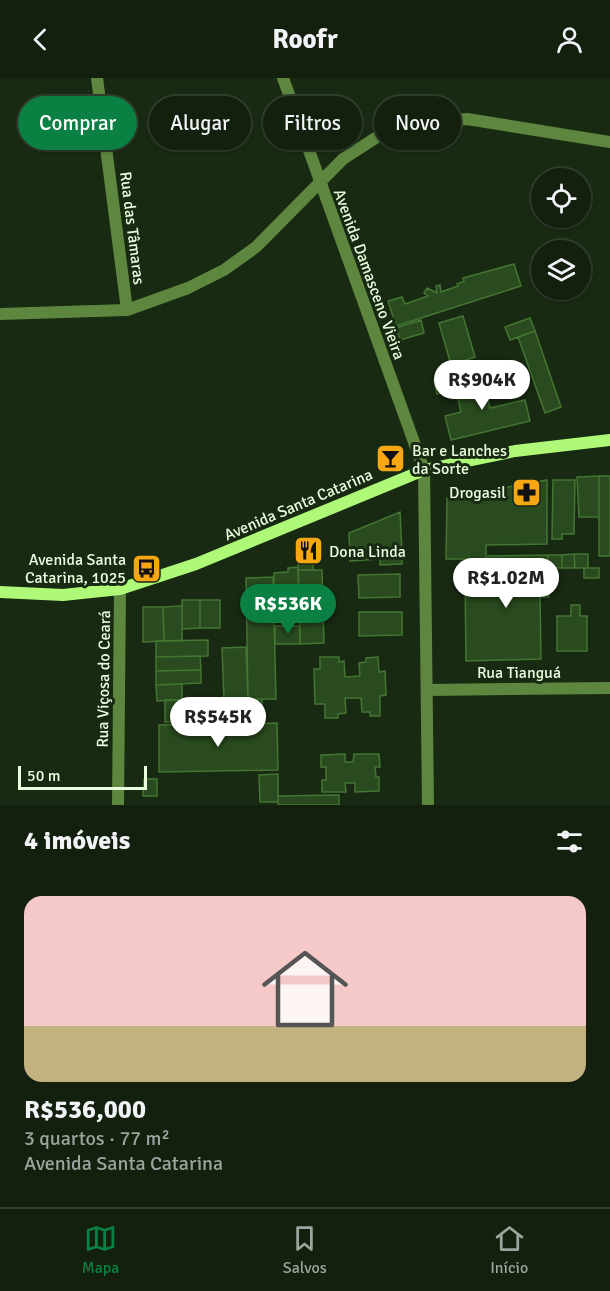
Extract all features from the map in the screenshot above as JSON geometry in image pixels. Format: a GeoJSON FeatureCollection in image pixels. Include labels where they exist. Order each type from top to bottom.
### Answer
{"type":"FeatureCollection","features":[{"type":"Feature","properties":{"kind":"street","name":"Rua das Tâmaras"},"geometry":{"type":"LineString","coordinates":[[97,78],[127,310]]}},
{"type":"Feature","properties":{"kind":"street","name":"Avenida Damasceno Vieira"},"geometry":{"type":"LineString","coordinates":[[283,78],[424,470],[428,805]]}},
{"type":"Feature","properties":{"kind":"street"},"geometry":{"type":"LineString","coordinates":[[0,314],[127,310],[188,288],[224,270],[256,247],[343,159],[377,138],[418,124],[467,119],[610,142]]}},
{"type":"Feature","properties":{"kind":"street","name":"Avenida Santa Catarina"},"geometry":{"type":"LineString","coordinates":[[0,592],[63,595],[120,589],[196,564],[424,470],[516,451],[610,440]]}},
{"type":"Feature","properties":{"kind":"street","name":"Rua Viçosa do Ceará"},"geometry":{"type":"LineString","coordinates":[[118,805],[120,589]]}},
{"type":"Feature","properties":{"kind":"street","name":"Rua Tianguá"},"geometry":{"type":"LineString","coordinates":[[427,690],[610,688]]}},
{"type":"Feature","properties":{"kind":"building"},"geometry":{"type":"Polygon","coordinates":[[[514,264],[521,286],[396,326],[388,301],[402,297],[405,304],[428,296],[424,293],[427,288],[437,293],[436,286],[440,285],[441,292],[458,286],[457,284],[464,281],[463,278],[514,264]]]}},
{"type":"Feature","properties":{"kind":"building"},"geometry":{"type":"Polygon","coordinates":[[[463,316],[475,357],[451,365],[439,323],[463,316]]]}},
{"type":"Feature","properties":{"kind":"building"},"geometry":{"type":"Polygon","coordinates":[[[530,318],[535,331],[510,340],[505,327],[530,318]]]}},
{"type":"Feature","properties":{"kind":"building"},"geometry":{"type":"Polygon","coordinates":[[[421,320],[424,333],[400,340],[396,328],[421,320]]]}},
{"type":"Feature","properties":{"kind":"building"},"geometry":{"type":"Polygon","coordinates":[[[535,331],[561,407],[545,413],[518,337],[535,331]]]}},
{"type":"Feature","properties":{"kind":"building"},"geometry":{"type":"Polygon","coordinates":[[[482,374],[490,408],[525,400],[530,421],[451,440],[445,416],[461,412],[454,380],[482,374]]]}},
{"type":"Feature","properties":{"kind":"building"},"geometry":{"type":"Polygon","coordinates":[[[455,375],[456,388],[437,394],[434,381],[455,375]]]}},
{"type":"Feature","properties":{"kind":"building"},"geometry":{"type":"Polygon","coordinates":[[[599,476],[599,517],[579,517],[577,477],[599,476]]]}},
{"type":"Feature","properties":{"kind":"building"},"geometry":{"type":"Polygon","coordinates":[[[599,476],[610,476],[610,556],[599,556],[599,476]]]}},
{"type":"Feature","properties":{"kind":"building"},"geometry":{"type":"Polygon","coordinates":[[[547,480],[547,544],[486,545],[486,559],[446,559],[447,498],[547,480]]]}},
{"type":"Feature","properties":{"kind":"building"},"geometry":{"type":"Polygon","coordinates":[[[553,480],[575,480],[574,534],[562,534],[562,539],[552,539],[553,480]]]}},
{"type":"Feature","properties":{"kind":"building"},"geometry":{"type":"Polygon","coordinates":[[[400,512],[402,552],[350,556],[349,533],[400,512]]]}},
{"type":"Feature","properties":{"kind":"building"},"geometry":{"type":"Polygon","coordinates":[[[313,541],[313,570],[298,570],[299,548],[313,541]]]}},
{"type":"Feature","properties":{"kind":"building"},"geometry":{"type":"Polygon","coordinates":[[[402,552],[402,564],[380,565],[380,559],[350,561],[350,556],[402,552]]]}},
{"type":"Feature","properties":{"kind":"building"},"geometry":{"type":"Polygon","coordinates":[[[574,554],[575,568],[562,568],[562,555],[574,554]]]}},
{"type":"Feature","properties":{"kind":"building"},"geometry":{"type":"Polygon","coordinates":[[[574,554],[588,554],[588,568],[575,568],[574,554]]]}},
{"type":"Feature","properties":{"kind":"building"},"geometry":{"type":"Polygon","coordinates":[[[548,555],[549,597],[540,597],[541,659],[466,661],[465,573],[488,573],[488,556],[548,555]]]}},
{"type":"Feature","properties":{"kind":"building"},"geometry":{"type":"Polygon","coordinates":[[[548,555],[562,555],[562,568],[548,568],[548,555]]]}},
{"type":"Feature","properties":{"kind":"building"},"geometry":{"type":"Polygon","coordinates":[[[298,567],[300,612],[274,613],[274,573],[288,572],[288,568],[298,567]]]}},
{"type":"Feature","properties":{"kind":"building"},"geometry":{"type":"Polygon","coordinates":[[[584,568],[599,568],[599,578],[584,578],[584,568]]]}},
{"type":"Feature","properties":{"kind":"building"},"geometry":{"type":"Polygon","coordinates":[[[298,570],[322,570],[324,643],[300,644],[298,570]]]}},
{"type":"Feature","properties":{"kind":"building"},"geometry":{"type":"Polygon","coordinates":[[[400,574],[400,597],[359,598],[358,575],[400,574]]]}},
{"type":"Feature","properties":{"kind":"building"},"geometry":{"type":"Polygon","coordinates":[[[273,577],[276,699],[248,699],[246,578],[273,577]]]}},
{"type":"Feature","properties":{"kind":"building"},"geometry":{"type":"Polygon","coordinates":[[[182,600],[200,600],[200,628],[182,629],[182,600]]]}},
{"type":"Feature","properties":{"kind":"building"},"geometry":{"type":"Polygon","coordinates":[[[200,600],[220,600],[220,628],[200,628],[200,600]]]}},
{"type":"Feature","properties":{"kind":"building"},"geometry":{"type":"Polygon","coordinates":[[[571,605],[580,605],[580,616],[587,616],[587,651],[557,651],[557,616],[571,616],[571,605]]]}},
{"type":"Feature","properties":{"kind":"building"},"geometry":{"type":"Polygon","coordinates":[[[182,606],[182,641],[164,641],[163,607],[182,606]]]}},
{"type":"Feature","properties":{"kind":"building"},"geometry":{"type":"Polygon","coordinates":[[[143,607],[163,607],[164,641],[143,642],[143,607]]]}},
{"type":"Feature","properties":{"kind":"building"},"geometry":{"type":"Polygon","coordinates":[[[359,612],[402,612],[402,635],[359,636],[359,612]]]}},
{"type":"Feature","properties":{"kind":"building"},"geometry":{"type":"Polygon","coordinates":[[[275,626],[300,626],[300,644],[275,644],[275,626]]]}},
{"type":"Feature","properties":{"kind":"building"},"geometry":{"type":"Polygon","coordinates":[[[208,640],[208,656],[156,657],[156,641],[208,640]]]}},
{"type":"Feature","properties":{"kind":"building"},"geometry":{"type":"Polygon","coordinates":[[[246,647],[248,699],[224,700],[222,648],[246,647]]]}},
{"type":"Feature","properties":{"kind":"building"},"geometry":{"type":"Polygon","coordinates":[[[200,656],[201,670],[156,671],[156,657],[200,656]]]}},
{"type":"Feature","properties":{"kind":"building"},"geometry":{"type":"Polygon","coordinates":[[[320,657],[339,657],[339,662],[344,661],[345,677],[360,676],[359,663],[366,662],[366,658],[378,657],[379,672],[385,671],[386,695],[380,696],[380,716],[370,716],[370,712],[362,712],[361,698],[345,698],[346,713],[338,714],[338,718],[325,718],[325,704],[315,704],[314,669],[320,669],[320,657]]]}},
{"type":"Feature","properties":{"kind":"building"},"geometry":{"type":"Polygon","coordinates":[[[201,670],[201,683],[156,685],[156,671],[201,670]]]}},
{"type":"Feature","properties":{"kind":"building"},"geometry":{"type":"Polygon","coordinates":[[[182,684],[182,700],[157,701],[156,685],[182,684]]]}},
{"type":"Feature","properties":{"kind":"building"},"geometry":{"type":"Polygon","coordinates":[[[215,699],[216,722],[165,722],[165,700],[215,699]]]}},
{"type":"Feature","properties":{"kind":"building"},"geometry":{"type":"Polygon","coordinates":[[[240,699],[262,699],[262,723],[240,724],[240,699]]]}},
{"type":"Feature","properties":{"kind":"building"},"geometry":{"type":"Polygon","coordinates":[[[277,723],[278,770],[159,772],[159,725],[277,723]]]}},
{"type":"Feature","properties":{"kind":"building"},"geometry":{"type":"Polygon","coordinates":[[[345,754],[345,762],[353,762],[354,754],[379,754],[380,767],[375,767],[376,777],[379,777],[379,791],[355,792],[355,783],[345,783],[346,792],[322,792],[322,780],[326,780],[326,767],[321,767],[321,755],[345,754]]]}},
{"type":"Feature","properties":{"kind":"building"},"geometry":{"type":"Polygon","coordinates":[[[278,774],[278,802],[260,802],[259,775],[278,774]]]}},
{"type":"Feature","properties":{"kind":"building"},"geometry":{"type":"Polygon","coordinates":[[[144,779],[157,779],[157,796],[143,796],[144,779]]]}},
{"type":"Feature","properties":{"kind":"building"},"geometry":{"type":"Polygon","coordinates":[[[339,795],[339,805],[278,805],[278,796],[339,795]]]}},
{"type":"Feature","properties":{"kind":"place","name":"Bar e Lanches da Sorte"},"geometry":{"type":"Point","coordinates":[391,459]}},
{"type":"Feature","properties":{"kind":"place","name":"Drogasil"},"geometry":{"type":"Point","coordinates":[527,492]}},
{"type":"Feature","properties":{"kind":"place","name":"Dona Linda"},"geometry":{"type":"Point","coordinates":[308,551]}},
{"type":"Feature","properties":{"kind":"place","name":"Avenida Santa Catarina, 1025"},"geometry":{"type":"Point","coordinates":[147,568]}}]}
